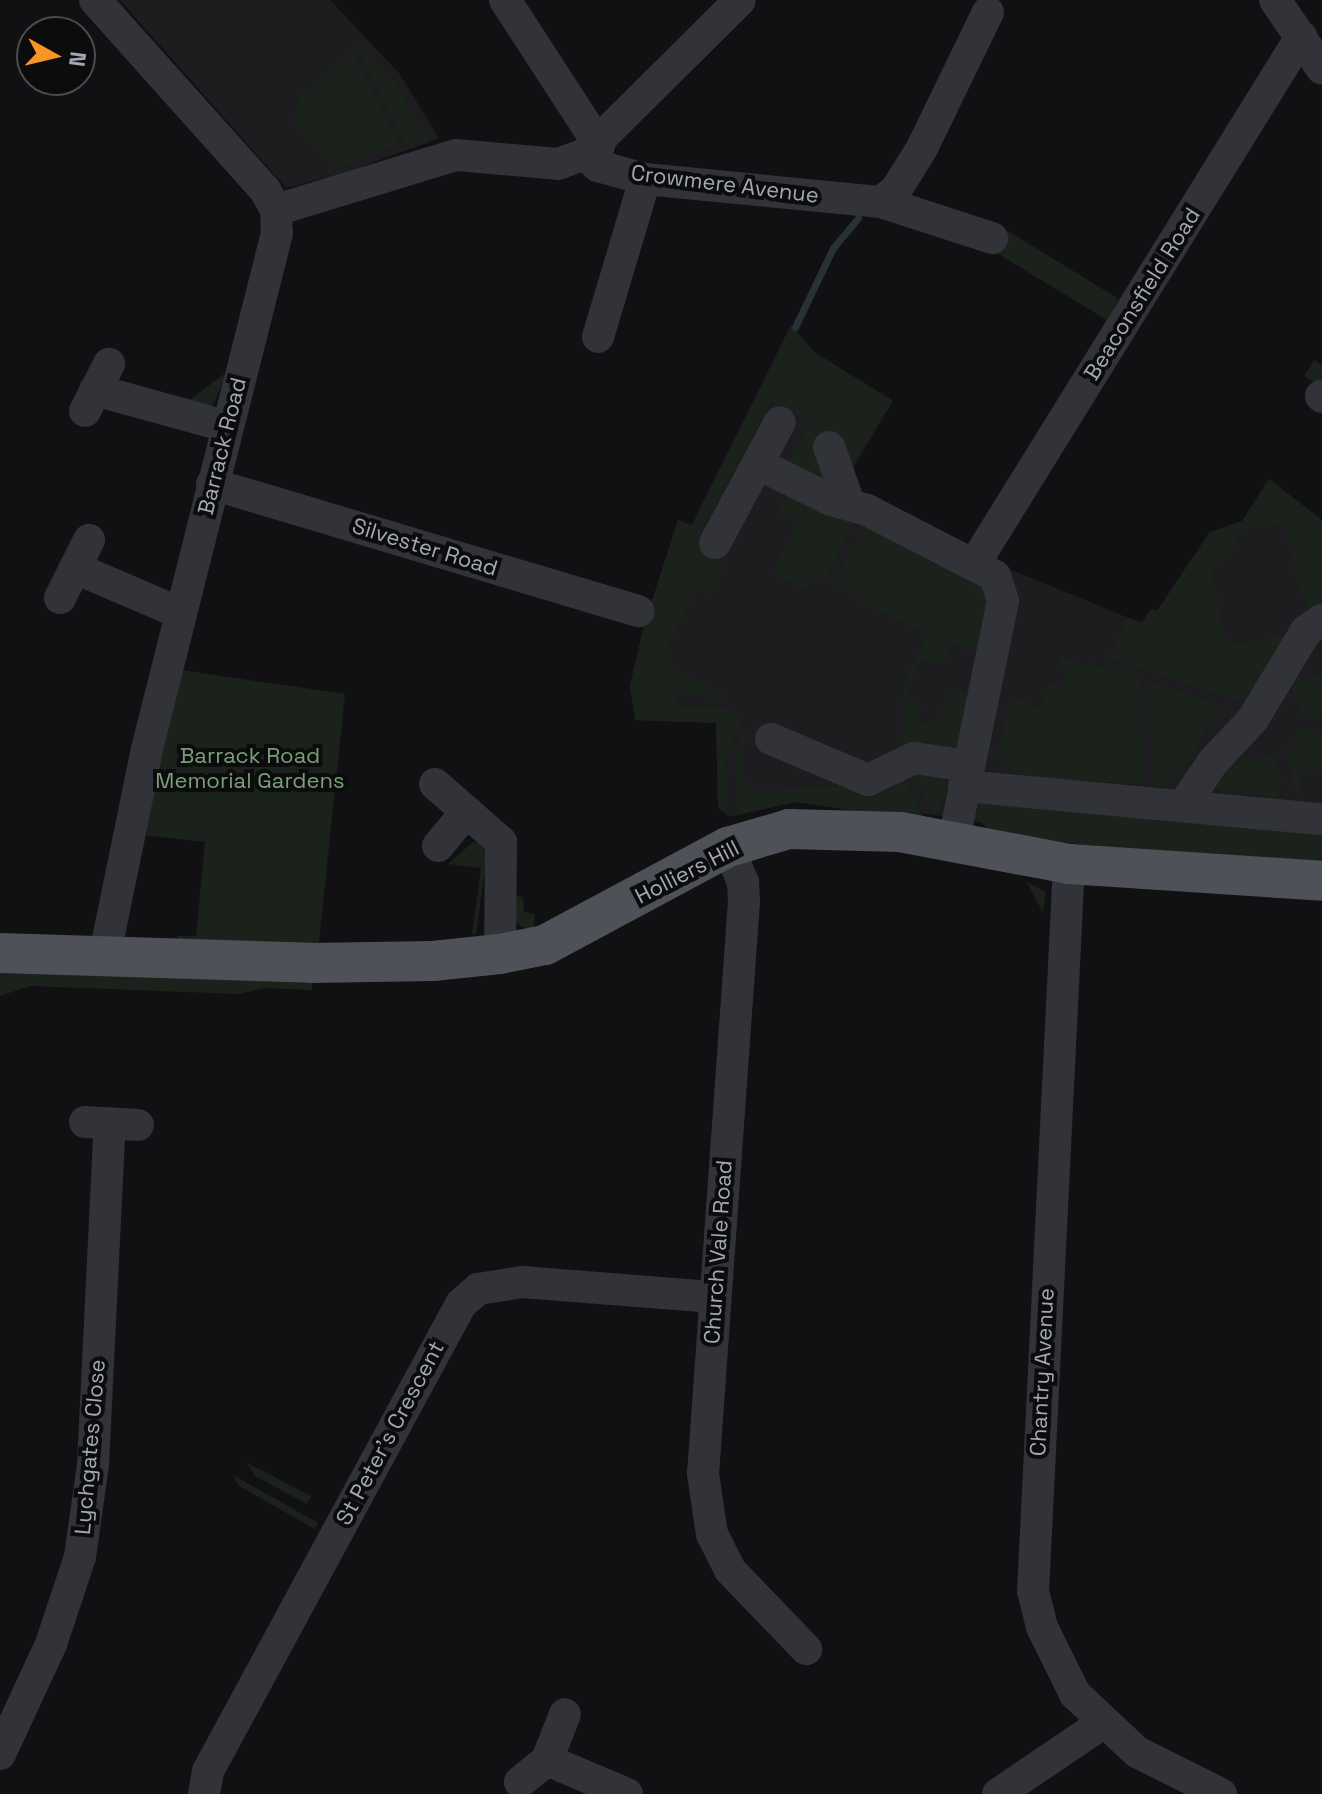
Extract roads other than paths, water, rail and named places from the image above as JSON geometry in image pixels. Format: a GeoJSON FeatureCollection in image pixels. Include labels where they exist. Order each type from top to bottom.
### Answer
{"type":"FeatureCollection","features":[{"type":"Feature","properties":{"kind":"main road","name":"Holliers Hill"},"geometry":{"type":"LineString","coordinates":[[0,953],[311,963],[433,961],[500,954],[545,945],[728,847],[789,829],[839,826],[954,839],[1069,864],[1322,881]]}},
{"type":"Feature","properties":{"kind":"street"},"geometry":{"type":"LineString","coordinates":[[95,0],[265,190],[276,210],[456,155],[558,164],[592,150],[740,0]]}},
{"type":"Feature","properties":{"kind":"street"},"geometry":{"type":"LineString","coordinates":[[505,0],[592,150]]}},
{"type":"Feature","properties":{"kind":"street"},"geometry":{"type":"LineString","coordinates":[[1275,0],[1322,69]]}},
{"type":"Feature","properties":{"kind":"street"},"geometry":{"type":"LineString","coordinates":[[881,202],[896,190],[922,148],[988,12]]}},
{"type":"Feature","properties":{"kind":"street","name":"Beaconsfield Road"},"geometry":{"type":"LineString","coordinates":[[983,550],[1301,37]]}},
{"type":"Feature","properties":{"kind":"street","name":"Crowmere Avenue"},"geometry":{"type":"LineString","coordinates":[[592,150],[598,166],[645,179],[881,202],[992,238]]}},
{"type":"Feature","properties":{"kind":"street"},"geometry":{"type":"LineString","coordinates":[[598,337],[645,179]]}},
{"type":"Feature","properties":{"kind":"street","name":"Barrack Road"},"geometry":{"type":"LineString","coordinates":[[105,954],[180,613],[277,233],[276,210]]}},
{"type":"Feature","properties":{"kind":"street"},"geometry":{"type":"LineString","coordinates":[[96,388],[226,426]]}},
{"type":"Feature","properties":{"kind":"street"},"geometry":{"type":"LineString","coordinates":[[715,543],[780,422]]}},
{"type":"Feature","properties":{"kind":"street"},"geometry":{"type":"LineString","coordinates":[[829,447],[849,503]]}},
{"type":"Feature","properties":{"kind":"street"},"geometry":{"type":"LineString","coordinates":[[758,464],[829,499],[849,503],[995,576],[1003,601],[954,839]]}},
{"type":"Feature","properties":{"kind":"street","name":"Silvester Road"},"geometry":{"type":"LineString","coordinates":[[212,484],[638,611]]}},
{"type":"Feature","properties":{"kind":"street"},"geometry":{"type":"LineString","coordinates":[[60,598],[82,554],[180,613]]}},
{"type":"Feature","properties":{"kind":"street"},"geometry":{"type":"LineString","coordinates":[[1183,806],[1213,762],[1262,707],[1306,631],[1322,620]]}},
{"type":"Feature","properties":{"kind":"street"},"geometry":{"type":"LineString","coordinates":[[771,739],[868,780],[914,758],[966,776],[1183,806],[1322,819]]}},
{"type":"Feature","properties":{"kind":"street"},"geometry":{"type":"LineString","coordinates":[[435,784],[495,833],[505,853],[498,896],[500,954]]}},
{"type":"Feature","properties":{"kind":"street"},"geometry":{"type":"LineString","coordinates":[[438,846],[467,811]]}},
{"type":"Feature","properties":{"kind":"street","name":"Church Vale Road"},"geometry":{"type":"LineString","coordinates":[[728,847],[743,882],[744,901],[703,1474],[712,1534],[730,1570],[789,1643]]}},
{"type":"Feature","properties":{"kind":"street","name":"Chantry Avenue"},"geometry":{"type":"LineString","coordinates":[[1069,864],[1033,1591],[1055,1660],[1075,1694],[1103,1723],[1181,1786],[1221,1794]]}},
{"type":"Feature","properties":{"kind":"street","name":"Lychgates Close"},"geometry":{"type":"LineString","coordinates":[[0,1754],[51,1644],[80,1557],[93,1465],[111,1123]]}},
{"type":"Feature","properties":{"kind":"street","name":"St Peter's Crescent"},"geometry":{"type":"LineString","coordinates":[[204,1794],[208,1771],[461,1304],[478,1289],[510,1282],[714,1297]]}},
{"type":"Feature","properties":{"kind":"street"},"geometry":{"type":"LineString","coordinates":[[520,1782],[547,1760],[565,1714]]}},
{"type":"Feature","properties":{"kind":"street"},"geometry":{"type":"LineString","coordinates":[[998,1794],[1103,1723]]}},
{"type":"Feature","properties":{"kind":"street"},"geometry":{"type":"LineString","coordinates":[[547,1760],[627,1794]]}},
{"type":"Feature","properties":{"kind":"waterway"},"geometry":{"type":"LineString","coordinates":[[795,327],[833,248],[858,218]]}},
{"type":"Feature","properties":{"kind":"park label","name":"Barrack Road Memorial Gardens"},"geometry":{"type":"Point","coordinates":[250,768]}}]}
